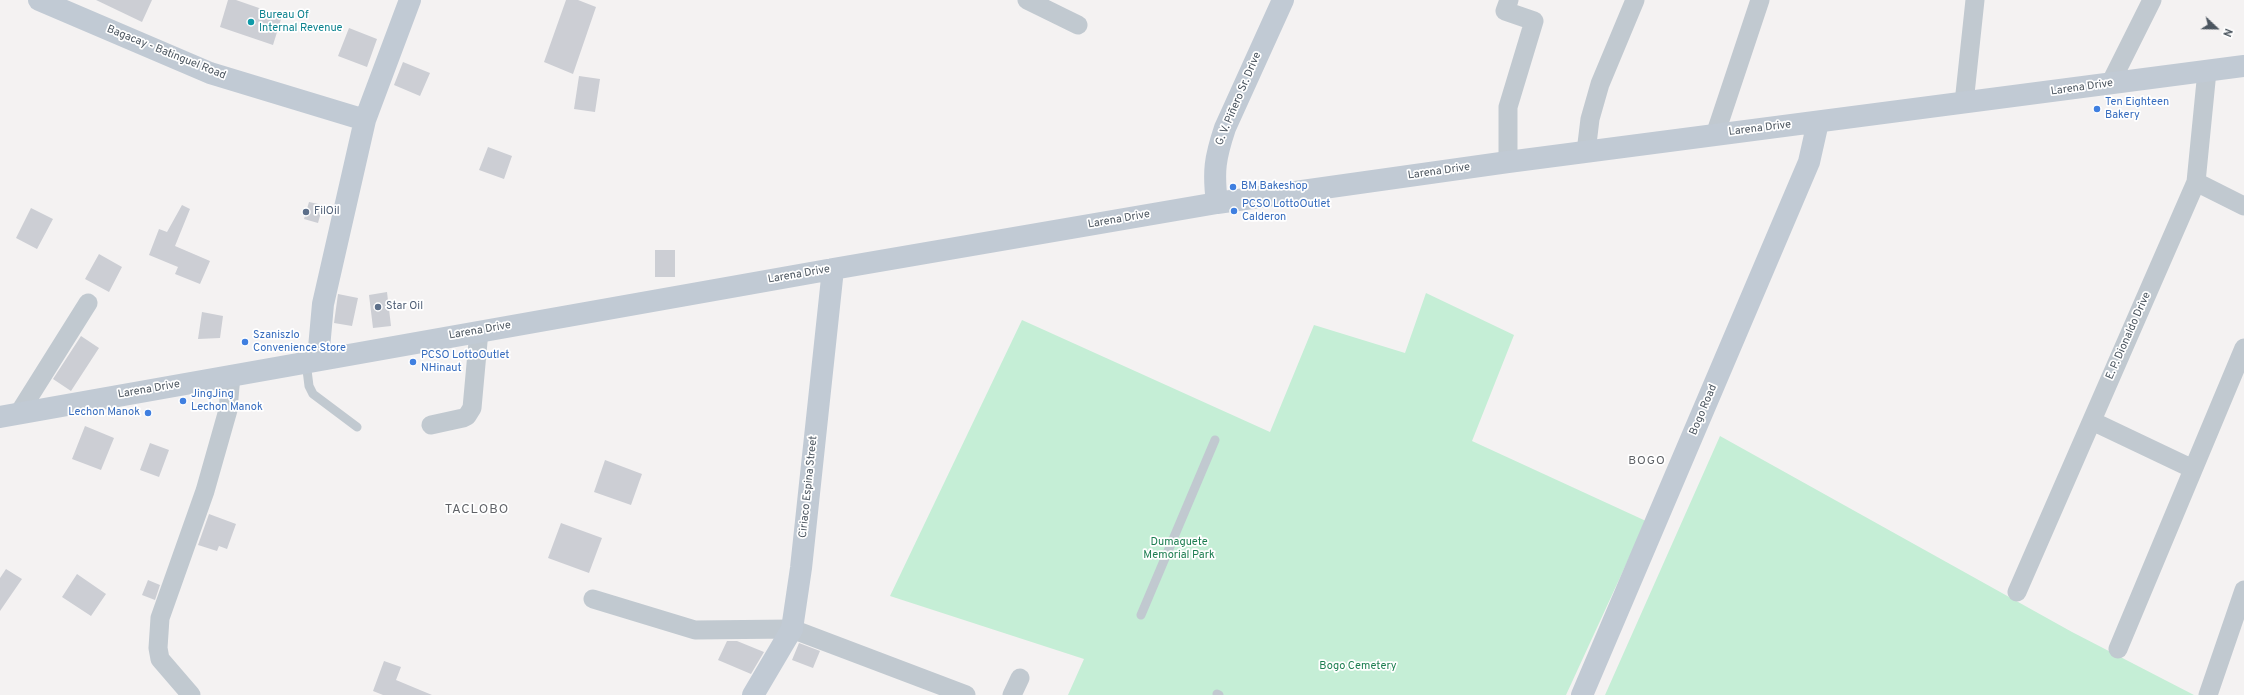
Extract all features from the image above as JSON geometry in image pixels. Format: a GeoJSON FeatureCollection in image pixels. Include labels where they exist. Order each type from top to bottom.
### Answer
{"type":"FeatureCollection","features":[{"type":"Feature","properties":{"kind":"main road","name":"Bagacay - Batinguel Road"},"geometry":{"type":"LineString","coordinates":[[39,0],[210,73],[365,120]]}},
{"type":"Feature","properties":{"kind":"main road"},"geometry":{"type":"LineString","coordinates":[[312,361],[323,304],[365,120],[410,0]]}},
{"type":"Feature","properties":{"kind":"main road","name":"G. V. Piñero Sr. Drive"},"geometry":{"type":"LineString","coordinates":[[1217,203],[1214,164],[1218,147],[1225,128],[1284,0]]}},
{"type":"Feature","properties":{"kind":"main road","name":"Larena Drive"},"geometry":{"type":"LineString","coordinates":[[9,415],[479,331],[1217,203],[1508,162],[2244,66]]}},
{"type":"Feature","properties":{"kind":"main road","name":"Bogo Road"},"geometry":{"type":"LineString","coordinates":[[1582,695],[1809,162],[1818,122]]}},
{"type":"Feature","properties":{"kind":"main road","name":"Ciriaco Espina Street"},"geometry":{"type":"LineString","coordinates":[[753,695],[792,629],[801,568],[833,269]]}},
{"type":"Feature","properties":{"kind":"street"},"geometry":{"type":"LineString","coordinates":[[1027,0],[1078,25]]}},
{"type":"Feature","properties":{"kind":"street"},"geometry":{"type":"LineString","coordinates":[[1508,162],[1508,107],[1534,21],[1505,11],[1510,0]]}},
{"type":"Feature","properties":{"kind":"street"},"geometry":{"type":"LineString","coordinates":[[1586,152],[1590,119],[1600,84],[1635,0]]}},
{"type":"Feature","properties":{"kind":"street"},"geometry":{"type":"LineString","coordinates":[[1715,135],[1760,0]]}},
{"type":"Feature","properties":{"kind":"street"},"geometry":{"type":"LineString","coordinates":[[1964,103],[1975,0]]}},
{"type":"Feature","properties":{"kind":"street"},"geometry":{"type":"LineString","coordinates":[[2110,84],[2152,0]]}},
{"type":"Feature","properties":{"kind":"street","name":"E. P. Dionaldo Drive"},"geometry":{"type":"LineString","coordinates":[[2017,592],[2196,182],[2207,71]]}},
{"type":"Feature","properties":{"kind":"street"},"geometry":{"type":"LineString","coordinates":[[2196,182],[2244,206]]}},
{"type":"Feature","properties":{"kind":"street"},"geometry":{"type":"LineString","coordinates":[[9,415],[88,302]]}},
{"type":"Feature","properties":{"kind":"street"},"geometry":{"type":"LineString","coordinates":[[431,425],[463,418],[467,416],[472,408],[479,331]]}},
{"type":"Feature","properties":{"kind":"street"},"geometry":{"type":"LineString","coordinates":[[2118,649],[2244,348]]}},
{"type":"Feature","properties":{"kind":"street"},"geometry":{"type":"LineString","coordinates":[[191,695],[160,659],[158,648],[160,618],[205,491],[228,410],[231,375]]}},
{"type":"Feature","properties":{"kind":"street"},"geometry":{"type":"LineString","coordinates":[[2092,420],[2193,469]]}},
{"type":"Feature","properties":{"kind":"street"},"geometry":{"type":"LineString","coordinates":[[2208,695],[2244,590]]}},
{"type":"Feature","properties":{"kind":"street"},"geometry":{"type":"LineString","coordinates":[[593,599],[695,630],[792,629],[966,695]]}},
{"type":"Feature","properties":{"kind":"street"},"geometry":{"type":"LineString","coordinates":[[1012,695],[1020,678]]}},
{"type":"Feature","properties":{"kind":"lane"},"geometry":{"type":"LineString","coordinates":[[312,361],[309,386],[313,394],[357,427]]}},
{"type":"Feature","properties":{"kind":"lane"},"geometry":{"type":"LineString","coordinates":[[1141,616],[1215,440]]}},
{"type":"Feature","properties":{"kind":"green space","name":"Dumaguete Memorial Park"},"geometry":{"type":"Polygon","coordinates":[[[1426,293],[1514,335],[1472,441],[1646,521],[1566,695],[1068,695],[1084,659],[890,596],[1022,320],[1270,432],[1314,325],[1405,353],[1426,293]]]}},
{"type":"Feature","properties":{"kind":"green space"},"geometry":{"type":"Polygon","coordinates":[[[1720,436],[2072,632],[2194,695],[1605,695],[1720,436]]]}},
{"type":"Feature","properties":{"kind":"building"},"geometry":{"type":"Polygon","coordinates":[[[96,0],[152,0],[142,22],[96,0]]]}},
{"type":"Feature","properties":{"kind":"building","name":"Bureau Of Internal Revenue"},"geometry":{"type":"Polygon","coordinates":[[[228,0],[236,0],[282,16],[273,45],[220,27],[228,0]]]}},
{"type":"Feature","properties":{"kind":"building"},"geometry":{"type":"Polygon","coordinates":[[[566,0],[578,0],[596,7],[573,74],[544,62],[566,0]]]}},
{"type":"Feature","properties":{"kind":"building"},"geometry":{"type":"Polygon","coordinates":[[[349,28],[377,39],[367,67],[338,56],[349,28]]]}},
{"type":"Feature","properties":{"kind":"building"},"geometry":{"type":"Polygon","coordinates":[[[403,62],[430,73],[420,96],[394,85],[403,62]]]}},
{"type":"Feature","properties":{"kind":"building"},"geometry":{"type":"Polygon","coordinates":[[[579,76],[600,79],[595,112],[574,109],[579,76]]]}},
{"type":"Feature","properties":{"kind":"building"},"geometry":{"type":"Polygon","coordinates":[[[488,147],[512,156],[504,179],[479,170],[488,147]]]}},
{"type":"Feature","properties":{"kind":"building"},"geometry":{"type":"Polygon","coordinates":[[[309,202],[323,205],[318,223],[304,219],[309,202]]]}},
{"type":"Feature","properties":{"kind":"building"},"geometry":{"type":"Polygon","coordinates":[[[182,205],[190,209],[175,246],[210,261],[200,284],[175,274],[178,267],[149,255],[159,229],[167,232],[182,205]]]}},
{"type":"Feature","properties":{"kind":"building"},"geometry":{"type":"Polygon","coordinates":[[[31,208],[53,219],[37,249],[16,238],[31,208]]]}},
{"type":"Feature","properties":{"kind":"building"},"geometry":{"type":"Polygon","coordinates":[[[655,250],[675,250],[675,277],[655,277],[655,250]]]}},
{"type":"Feature","properties":{"kind":"building"},"geometry":{"type":"Polygon","coordinates":[[[99,254],[122,267],[109,292],[85,279],[99,254]]]}},
{"type":"Feature","properties":{"kind":"building"},"geometry":{"type":"Polygon","coordinates":[[[387,292],[391,326],[373,328],[369,295],[387,292]]]}},
{"type":"Feature","properties":{"kind":"building"},"geometry":{"type":"Polygon","coordinates":[[[338,294],[358,298],[352,326],[334,323],[338,294]]]}},
{"type":"Feature","properties":{"kind":"building"},"geometry":{"type":"Polygon","coordinates":[[[202,312],[223,316],[220,338],[198,339],[202,312]]]}},
{"type":"Feature","properties":{"kind":"building"},"geometry":{"type":"Polygon","coordinates":[[[81,336],[99,348],[71,391],[53,379],[81,336]]]}},
{"type":"Feature","properties":{"kind":"building"},"geometry":{"type":"Polygon","coordinates":[[[85,426],[114,438],[101,470],[72,459],[85,426]]]}},
{"type":"Feature","properties":{"kind":"building"},"geometry":{"type":"Polygon","coordinates":[[[150,443],[169,450],[159,477],[140,470],[150,443]]]}},
{"type":"Feature","properties":{"kind":"building"},"geometry":{"type":"Polygon","coordinates":[[[605,460],[642,474],[631,505],[594,492],[605,460]]]}},
{"type":"Feature","properties":{"kind":"building"},"geometry":{"type":"Polygon","coordinates":[[[209,514],[236,524],[227,549],[219,546],[217,551],[198,545],[209,514]]]}},
{"type":"Feature","properties":{"kind":"building"},"geometry":{"type":"Polygon","coordinates":[[[561,523],[602,538],[589,573],[548,558],[561,523]]]}},
{"type":"Feature","properties":{"kind":"building"},"geometry":{"type":"Polygon","coordinates":[[[6,569],[22,579],[0,611],[0,578],[6,569]]]}},
{"type":"Feature","properties":{"kind":"building"},"geometry":{"type":"Polygon","coordinates":[[[77,574],[106,594],[91,616],[62,597],[77,574]]]}},
{"type":"Feature","properties":{"kind":"building"},"geometry":{"type":"Polygon","coordinates":[[[148,580],[160,585],[155,600],[142,595],[148,580]]]}},
{"type":"Feature","properties":{"kind":"building"},"geometry":{"type":"Polygon","coordinates":[[[727,641],[737,641],[764,652],[751,674],[718,660],[727,641]]]}},
{"type":"Feature","properties":{"kind":"building"},"geometry":{"type":"Polygon","coordinates":[[[799,643],[820,651],[813,668],[792,660],[799,643]]]}},
{"type":"Feature","properties":{"kind":"building"},"geometry":{"type":"Polygon","coordinates":[[[384,661],[401,667],[396,680],[432,695],[383,695],[373,691],[384,661]]]}},
{"type":"Feature","properties":{"kind":"place","name":"Bureau Of Internal Revenue"},"geometry":{"type":"Point","coordinates":[251,22]}},
{"type":"Feature","properties":{"kind":"place","name":"Ten Eighteen Bakery"},"geometry":{"type":"Point","coordinates":[2097,109]}},
{"type":"Feature","properties":{"kind":"place","name":"BM Bakeshop"},"geometry":{"type":"Point","coordinates":[1233,187]}},
{"type":"Feature","properties":{"kind":"place","name":"PCSO LottoOutlet Calderon"},"geometry":{"type":"Point","coordinates":[1234,211]}},
{"type":"Feature","properties":{"kind":"place","name":"FilOil"},"geometry":{"type":"Point","coordinates":[306,212]}},
{"type":"Feature","properties":{"kind":"place","name":"Star Oil"},"geometry":{"type":"Point","coordinates":[378,307]}},
{"type":"Feature","properties":{"kind":"place","name":"Szaniszlo Convenience Store"},"geometry":{"type":"Point","coordinates":[245,342]}},
{"type":"Feature","properties":{"kind":"place","name":"PCSO LottoOutlet NHinaut"},"geometry":{"type":"Point","coordinates":[413,362]}},
{"type":"Feature","properties":{"kind":"place","name":"JingJing Lechon Manok"},"geometry":{"type":"Point","coordinates":[183,401]}},
{"type":"Feature","properties":{"kind":"place","name":"Lechon Manok"},"geometry":{"type":"Point","coordinates":[148,413]}},
{"type":"Feature","properties":{"kind":"district","name":"BOGO"},"geometry":{"type":"Point","coordinates":[1647,462]}},
{"type":"Feature","properties":{"kind":"district","name":"TACLOBO"},"geometry":{"type":"Point","coordinates":[477,510]}},
{"type":"Feature","properties":{"kind":"park label","name":"Bogo Cemetery"},"geometry":{"type":"Point","coordinates":[1358,667]}}]}
